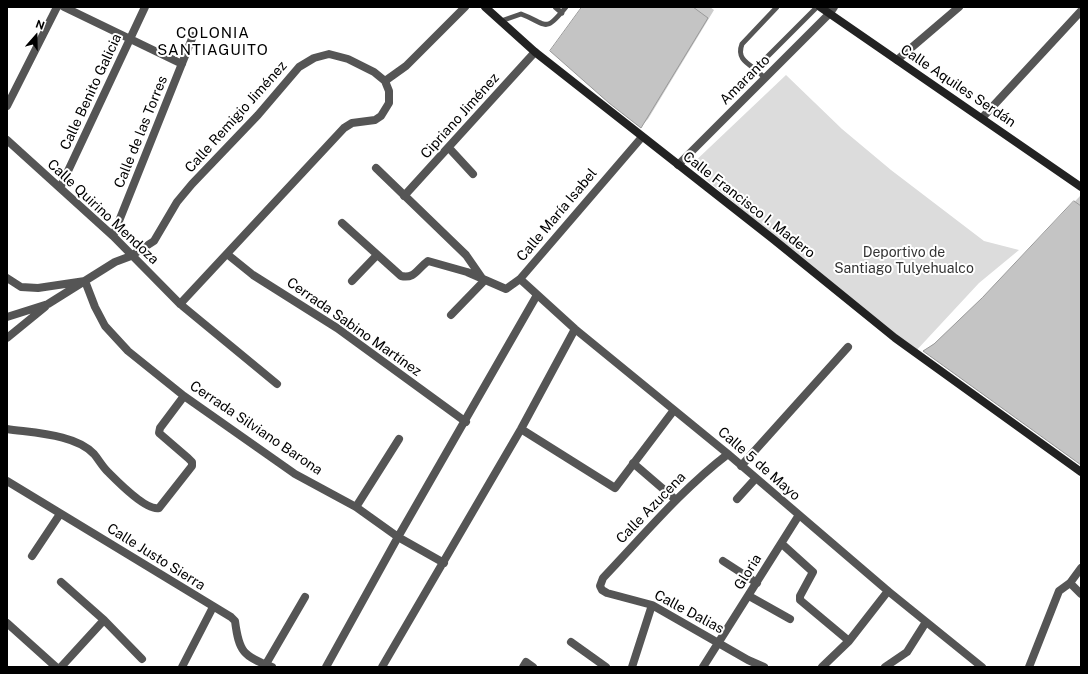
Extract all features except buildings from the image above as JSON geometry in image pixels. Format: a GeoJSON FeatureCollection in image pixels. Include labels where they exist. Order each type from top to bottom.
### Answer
{"type":"FeatureCollection","features":[{"type":"Feature","properties":{"kind":"main road","name":"Calle Francisco I. Madero"},"geometry":{"type":"LineString","coordinates":[[485,7],[535,52],[895,338],[1081,472]]}},
{"type":"Feature","properties":{"kind":"main road","name":"Calle Aquiles Serdán"},"geometry":{"type":"LineString","coordinates":[[820,7],[832,10],[897,60],[1081,187]]}},
{"type":"Feature","properties":{"kind":"street"},"geometry":{"type":"LineString","coordinates":[[7,106],[57,7]]}},
{"type":"Feature","properties":{"kind":"street"},"geometry":{"type":"LineString","coordinates":[[64,7],[182,64]]}},
{"type":"Feature","properties":{"kind":"street","name":"Calle Benito Galicia"},"geometry":{"type":"LineString","coordinates":[[60,188],[145,7]]}},
{"type":"Feature","properties":{"kind":"street"},"geometry":{"type":"LineString","coordinates":[[180,304],[344,128],[352,123],[375,120],[381,116],[389,103],[389,91],[385,81],[406,66],[465,7]]}},
{"type":"Feature","properties":{"kind":"street"},"geometry":{"type":"LineString","coordinates":[[897,60],[959,7]]}},
{"type":"Feature","properties":{"kind":"street","name":"Amaranto"},"geometry":{"type":"LineString","coordinates":[[678,165],[832,10]]}},
{"type":"Feature","properties":{"kind":"street"},"geometry":{"type":"LineString","coordinates":[[982,118],[1081,11]]}},
{"type":"Feature","properties":{"kind":"street","name":"Calle de las Torres"},"geometry":{"type":"LineString","coordinates":[[113,236],[193,36]]}},
{"type":"Feature","properties":{"kind":"street","name":"Cipriano Jiménez"},"geometry":{"type":"LineString","coordinates":[[404,196],[535,52]]}},
{"type":"Feature","properties":{"kind":"street","name":"Calle Remigio Jiménez"},"geometry":{"type":"LineString","coordinates":[[48,304],[115,262],[131,256],[154,241],[182,196],[258,115],[299,67],[314,58],[329,54],[348,59],[374,72],[385,81]]}},
{"type":"Feature","properties":{"kind":"street","name":"Calle María Isabel"},"geometry":{"type":"LineString","coordinates":[[484,281],[506,289],[520,279],[642,137]]}},
{"type":"Feature","properties":{"kind":"street","name":"Calle Quirino Mendoza"},"geometry":{"type":"LineString","coordinates":[[7,140],[113,236],[131,256],[180,304],[277,384]]}},
{"type":"Feature","properties":{"kind":"street"},"geometry":{"type":"LineString","coordinates":[[449,148],[473,174]]}},
{"type":"Feature","properties":{"kind":"street"},"geometry":{"type":"LineString","coordinates":[[376,168],[466,255],[484,281]]}},
{"type":"Feature","properties":{"kind":"street"},"geometry":{"type":"LineString","coordinates":[[342,223],[401,276],[407,277],[414,275],[428,262],[467,272],[484,281]]}},
{"type":"Feature","properties":{"kind":"street","name":"Cerrada Sabino Martínez"},"geometry":{"type":"LineString","coordinates":[[227,254],[253,275],[337,328],[466,422]]}},
{"type":"Feature","properties":{"kind":"street"},"geometry":{"type":"LineString","coordinates":[[352,280],[377,255]]}},
{"type":"Feature","properties":{"kind":"street"},"geometry":{"type":"LineString","coordinates":[[7,278],[21,287],[38,288],[85,281]]}},
{"type":"Feature","properties":{"kind":"street","name":"Calle 5 de Mayo"},"geometry":{"type":"LineString","coordinates":[[520,279],[576,329],[728,454],[888,592],[982,667]]}},
{"type":"Feature","properties":{"kind":"street","name":"Cerrada Silviano Barona"},"geometry":{"type":"LineString","coordinates":[[85,281],[95,307],[105,326],[128,351],[184,396],[295,474],[356,507],[398,537],[444,563]]}},
{"type":"Feature","properties":{"kind":"street"},"geometry":{"type":"LineString","coordinates":[[451,316],[484,281]]}},
{"type":"Feature","properties":{"kind":"street"},"geometry":{"type":"LineString","coordinates":[[326,667],[398,537],[466,422],[537,295]]}},
{"type":"Feature","properties":{"kind":"street"},"geometry":{"type":"LineString","coordinates":[[7,317],[48,304]]}},
{"type":"Feature","properties":{"kind":"street"},"geometry":{"type":"LineString","coordinates":[[7,338],[48,304]]}},
{"type":"Feature","properties":{"kind":"street"},"geometry":{"type":"LineString","coordinates":[[382,667],[521,429],[576,329]]}},
{"type":"Feature","properties":{"kind":"street"},"geometry":{"type":"LineString","coordinates":[[742,466],[848,347]]}},
{"type":"Feature","properties":{"kind":"street"},"geometry":{"type":"LineString","coordinates":[[7,429],[66,439],[81,444],[94,454],[106,471],[150,508],[159,508],[192,466],[192,462],[188,458],[159,433],[160,428],[184,396]]}},
{"type":"Feature","properties":{"kind":"street"},"geometry":{"type":"LineString","coordinates":[[521,429],[615,488],[674,410]]}},
{"type":"Feature","properties":{"kind":"street"},"geometry":{"type":"LineString","coordinates":[[356,507],[399,439]]}},
{"type":"Feature","properties":{"kind":"street","name":"Calle Azucena"},"geometry":{"type":"LineString","coordinates":[[600,586],[603,578],[676,500],[704,472],[728,454]]}},
{"type":"Feature","properties":{"kind":"street"},"geometry":{"type":"LineString","coordinates":[[633,463],[676,500]]}},
{"type":"Feature","properties":{"kind":"street"},"geometry":{"type":"LineString","coordinates":[[737,500],[756,478]]}},
{"type":"Feature","properties":{"kind":"street","name":"Calle Justo Sierra"},"geometry":{"type":"LineString","coordinates":[[7,481],[235,621],[238,642],[241,648],[248,656],[269,666]]}},
{"type":"Feature","properties":{"kind":"street"},"geometry":{"type":"LineString","coordinates":[[32,556],[60,514]]}},
{"type":"Feature","properties":{"kind":"street","name":"Gloria"},"geometry":{"type":"LineString","coordinates":[[703,667],[799,516]]}},
{"type":"Feature","properties":{"kind":"street"},"geometry":{"type":"LineString","coordinates":[[782,544],[813,572],[800,596],[800,600],[849,641]]}},
{"type":"Feature","properties":{"kind":"street"},"geometry":{"type":"LineString","coordinates":[[723,561],[757,583]]}},
{"type":"Feature","properties":{"kind":"street"},"geometry":{"type":"LineString","coordinates":[[1029,667],[1059,590],[1070,583],[1081,568]]}},
{"type":"Feature","properties":{"kind":"street"},"geometry":{"type":"LineString","coordinates":[[61,582],[104,620],[142,659]]}},
{"type":"Feature","properties":{"kind":"street"},"geometry":{"type":"LineString","coordinates":[[1070,583],[1081,594]]}},
{"type":"Feature","properties":{"kind":"street","name":"Calle Dalias"},"geometry":{"type":"LineString","coordinates":[[600,586],[602,590],[608,593],[652,605],[719,642],[748,660],[764,667]]}},
{"type":"Feature","properties":{"kind":"street"},"geometry":{"type":"LineString","coordinates":[[822,667],[849,641],[888,592]]}},
{"type":"Feature","properties":{"kind":"street"},"geometry":{"type":"LineString","coordinates":[[749,596],[790,618]]}},
{"type":"Feature","properties":{"kind":"street"},"geometry":{"type":"LineString","coordinates":[[269,666],[305,597]]}},
{"type":"Feature","properties":{"kind":"street"},"geometry":{"type":"LineString","coordinates":[[632,667],[652,605]]}},
{"type":"Feature","properties":{"kind":"street"},"geometry":{"type":"LineString","coordinates":[[182,667],[213,607]]}},
{"type":"Feature","properties":{"kind":"street"},"geometry":{"type":"LineString","coordinates":[[61,667],[104,620]]}},
{"type":"Feature","properties":{"kind":"street"},"geometry":{"type":"LineString","coordinates":[[885,667],[907,652],[926,622]]}},
{"type":"Feature","properties":{"kind":"street"},"geometry":{"type":"LineString","coordinates":[[7,623],[56,667]]}},
{"type":"Feature","properties":{"kind":"street"},"geometry":{"type":"LineString","coordinates":[[571,642],[606,667]]}},
{"type":"Feature","properties":{"kind":"lane"},"geometry":{"type":"LineString","coordinates":[[555,7],[562,13]]}},
{"type":"Feature","properties":{"kind":"lane"},"geometry":{"type":"LineString","coordinates":[[501,21],[521,14],[540,24],[547,25],[556,20],[566,7]]}},
{"type":"Feature","properties":{"kind":"lane"},"geometry":{"type":"LineString","coordinates":[[765,78],[740,57],[739,51],[742,44],[778,7]]}},
{"type":"Feature","properties":{"kind":"lane"},"geometry":{"type":"LineString","coordinates":[[755,70],[817,7]]}},
{"type":"Feature","properties":{"kind":"green space","name":"Deportivo de Santiago Tulyehualco"},"geometry":{"type":"Polygon","coordinates":[[[786,75],[842,129],[891,170],[984,241],[1019,250],[979,283],[914,353],[690,166],[786,75]]]}},
{"type":"Feature","properties":{"kind":"district","name":"COLONIA SANTIAGUITO"},"geometry":{"type":"Point","coordinates":[213,42]}}]}
